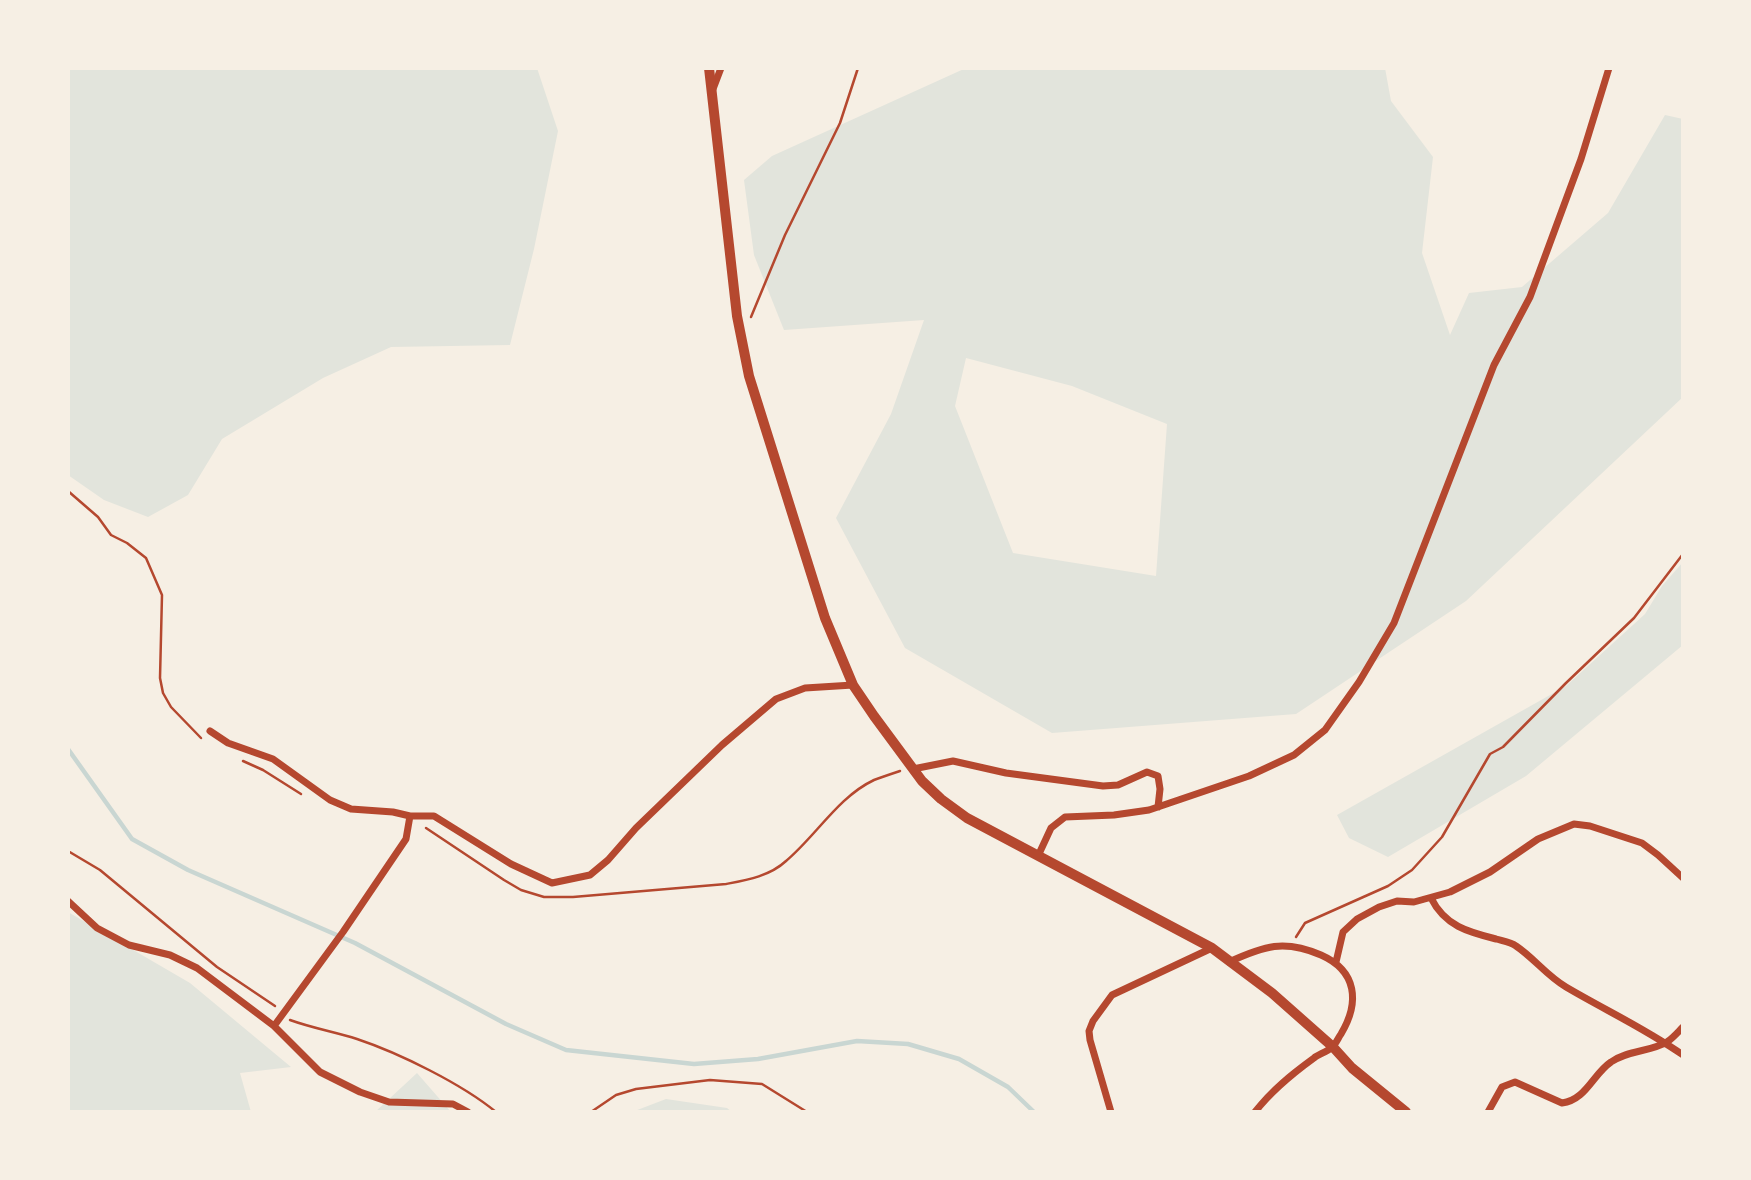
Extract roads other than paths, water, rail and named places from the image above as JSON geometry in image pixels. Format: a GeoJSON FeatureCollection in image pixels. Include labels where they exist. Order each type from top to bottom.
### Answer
{"type":"FeatureCollection","features":[{"type":"Feature","properties":{"kind":"street"},"geometry":{"type":"LineString","coordinates":[[709,68],[737,316],[749,376],[825,618],[853,685],[914,769],[941,799],[967,818],[1212,948],[1272,993],[1333,1047],[1352,1068],[1406,1112]]}},
{"type":"Feature","properties":{"kind":"street"},"geometry":{"type":"LineString","coordinates":[[713,89],[721,68]]}},
{"type":"Feature","properties":{"kind":"street"},"geometry":{"type":"LineString","coordinates":[[1038,856],[1051,828],[1065,817],[1114,816],[1158,807],[1249,776],[1294,755],[1325,730],[1359,682],[1394,623],[1494,365],[1530,297],[1581,159],[1609,68]]}},
{"type":"Feature","properties":{"kind":"street"},"geometry":{"type":"LineString","coordinates":[[210,732],[228,743],[273,759],[330,800],[351,809],[434,816],[511,864],[552,883],[590,875],[722,745],[776,699],[806,688],[853,685]]}},
{"type":"Feature","properties":{"kind":"street"},"geometry":{"type":"LineString","coordinates":[[914,769],[953,761],[1006,773],[1103,786],[1118,785],[1147,772],[1157,776],[1160,789],[1158,807]]}},
{"type":"Feature","properties":{"kind":"street"},"geometry":{"type":"LineString","coordinates":[[274,1026],[406,838],[410,816]]}},
{"type":"Feature","properties":{"kind":"street"},"geometry":{"type":"LineString","coordinates":[[1336,961],[1343,932],[1357,919],[1396,901],[1415,902],[1450,892],[1490,872],[1558,828],[1574,824],[1590,826],[1642,843],[1683,878]]}},
{"type":"Feature","properties":{"kind":"street"},"geometry":{"type":"LineString","coordinates":[[1431,898],[1437,909],[1453,925],[1469,933],[1514,943],[1564,986],[1683,1055]]}},
{"type":"Feature","properties":{"kind":"street"},"geometry":{"type":"LineString","coordinates":[[68,901],[97,928],[129,945],[170,956],[197,968],[274,1026],[320,1072],[360,1092],[389,1102],[453,1104],[468,1112]]}},
{"type":"Feature","properties":{"kind":"street"},"geometry":{"type":"LineString","coordinates":[[1229,962],[1270,947],[1302,947],[1336,961],[1344,970],[1353,1000],[1350,1017],[1333,1047],[1316,1056],[1270,1092],[1255,1112]]}},
{"type":"Feature","properties":{"kind":"street"},"geometry":{"type":"LineString","coordinates":[[1111,1112],[1109,1097],[1090,1041],[1089,1031],[1093,1021],[1112,995],[1212,948]]}},
{"type":"Feature","properties":{"kind":"street"},"geometry":{"type":"LineString","coordinates":[[1488,1112],[1502,1087],[1515,1082],[1562,1103],[1571,1102],[1579,1097],[1603,1067],[1616,1058],[1666,1043],[1683,1027]]}},
{"type":"Feature","properties":{"kind":"waterway"},"geometry":{"type":"LineString","coordinates":[[68,749],[132,839],[188,870],[355,943],[506,1024],[566,1050],[694,1064],[758,1059],[857,1041],[908,1044],[959,1059],[1008,1087],[1034,1112]]}}]}
